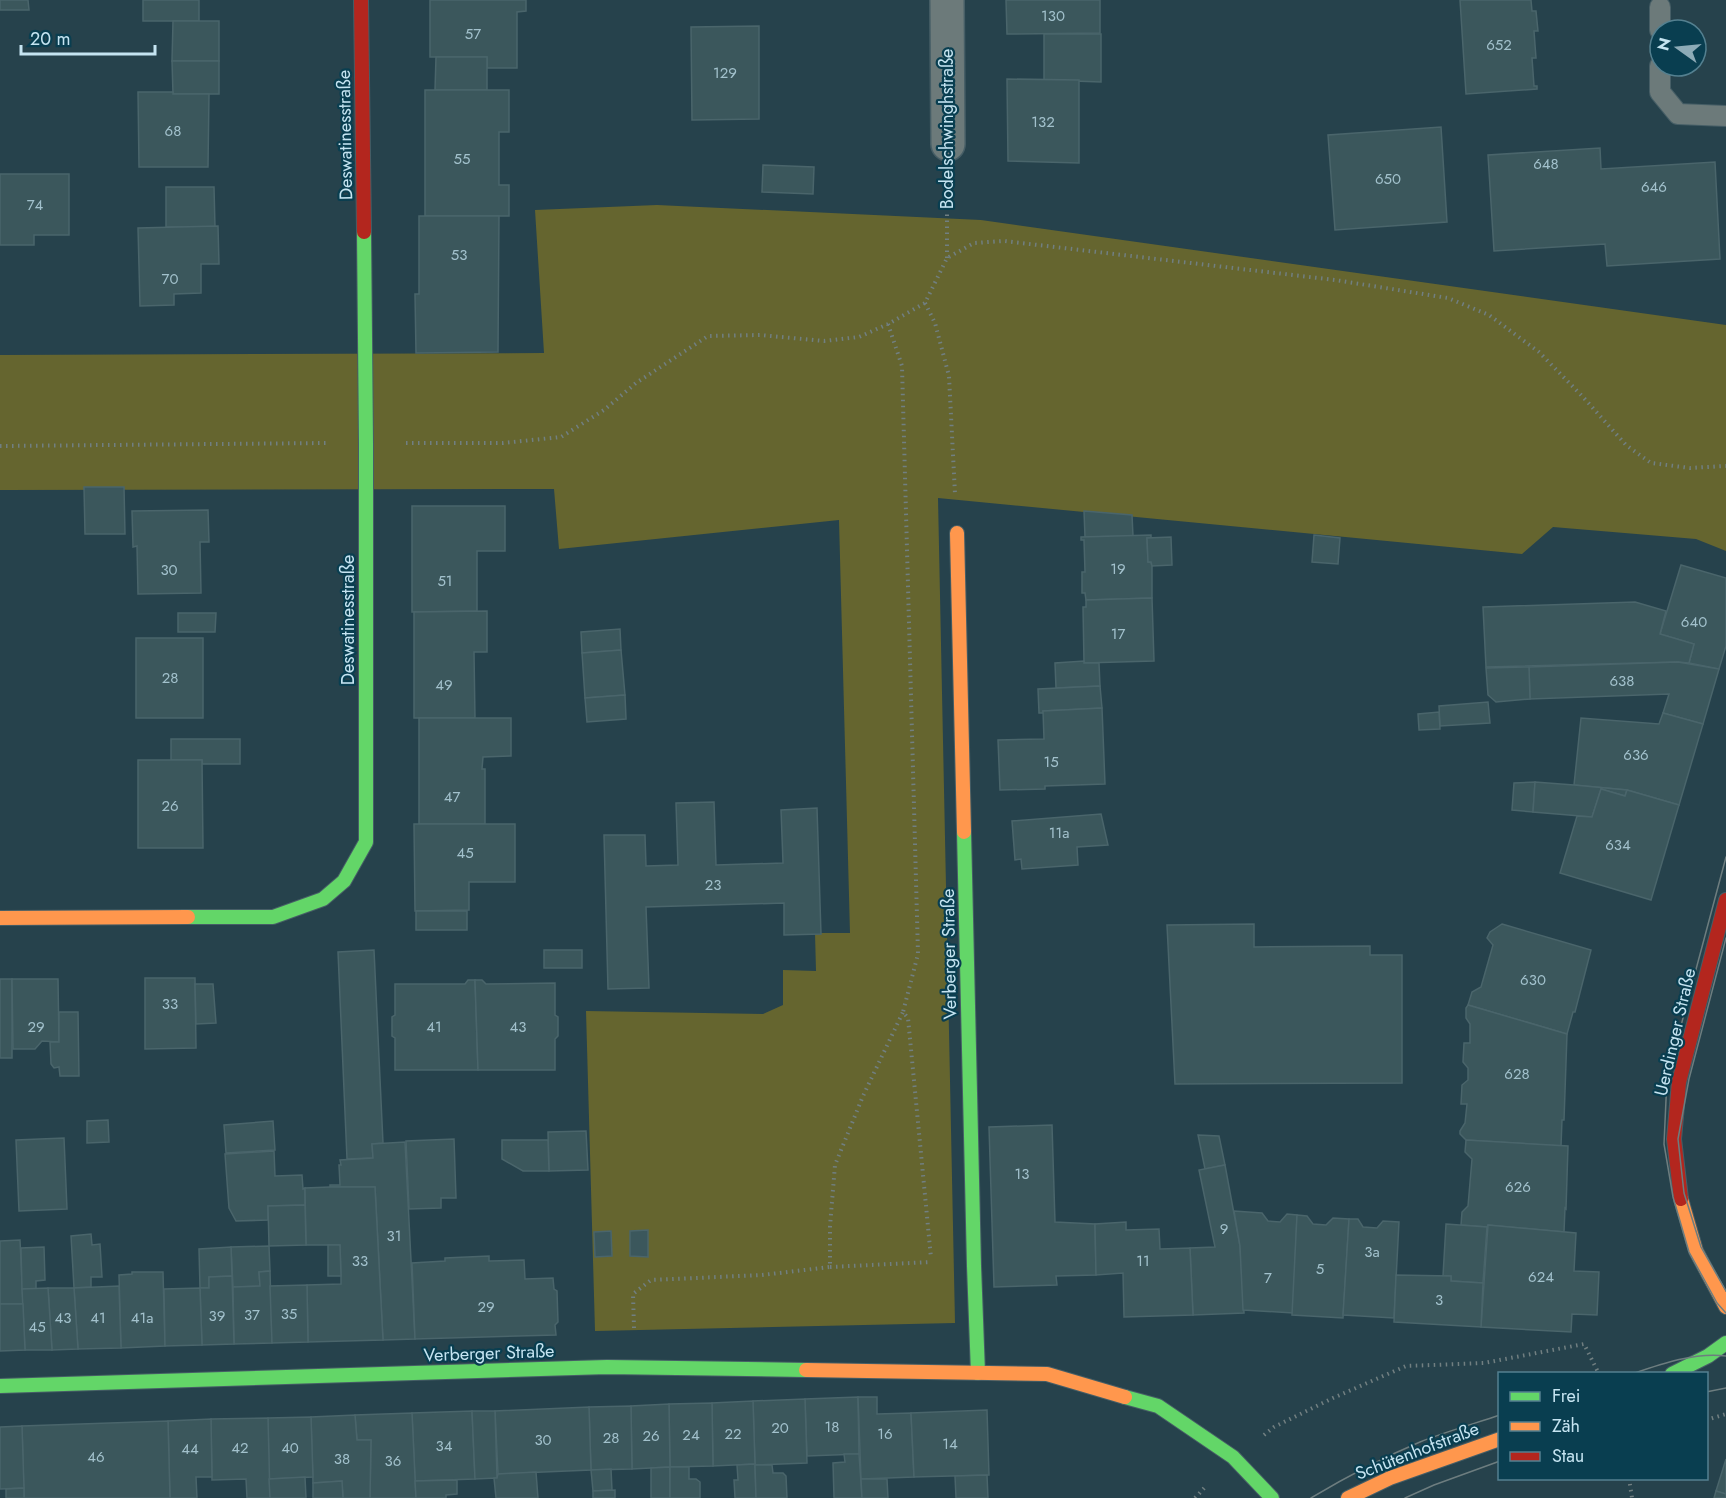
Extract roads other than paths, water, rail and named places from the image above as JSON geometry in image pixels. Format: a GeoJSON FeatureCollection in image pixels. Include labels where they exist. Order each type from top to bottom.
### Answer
{"type":"FeatureCollection","features":[{"type":"Feature","properties":{"kind":"street","name":"Deswatinesstraße"},"geometry":{"type":"LineString","coordinates":[[0,918],[273,918],[324,899],[344,881],[366,842],[366,443],[361,0]]}},
{"type":"Feature","properties":{"kind":"street","name":"Bodelschwinghstraße"},"geometry":{"type":"LineString","coordinates":[[947,0],[948,144]]}},
{"type":"Feature","properties":{"kind":"street","name":"Verberger Straße"},"geometry":{"type":"LineString","coordinates":[[957,533],[978,1373]]}},
{"type":"Feature","properties":{"kind":"street","name":"Uerdinger Straße"},"geometry":{"type":"LineString","coordinates":[[1726,900],[1679,1082],[1674,1139],[1679,1194],[1691,1237],[1726,1307]]}},
{"type":"Feature","properties":{"kind":"street"},"geometry":{"type":"LineString","coordinates":[[1675,1372],[1708,1356],[1726,1344]]}},
{"type":"Feature","properties":{"kind":"street","name":"Verberger Straße"},"geometry":{"type":"LineString","coordinates":[[0,1386],[608,1367],[1047,1374],[1158,1406],[1233,1457],[1272,1498]]}},
{"type":"Feature","properties":{"kind":"street","name":"Schütenhofstraße"},"geometry":{"type":"LineString","coordinates":[[1348,1498],[1390,1478],[1498,1440]]}},
{"type":"Feature","properties":{"kind":"lane"},"geometry":{"type":"LineString","coordinates":[[1660,7],[1660,18]]}},
{"type":"Feature","properties":{"kind":"lane"},"geometry":{"type":"LineString","coordinates":[[1660,78],[1660,93],[1677,114],[1726,116]]}},
{"type":"Feature","properties":{"kind":"tram line"},"geometry":{"type":"LineString","coordinates":[[1726,857],[1667,1078],[1664,1144],[1673,1197],[1689,1252],[1717,1303],[1726,1313]]}},
{"type":"Feature","properties":{"kind":"tram line"},"geometry":{"type":"LineString","coordinates":[[1726,938],[1689,1079],[1678,1139],[1684,1193],[1701,1247],[1726,1291]]}},
{"type":"Feature","properties":{"kind":"tram line"},"geometry":{"type":"LineString","coordinates":[[1638,1372],[1690,1357],[1726,1356]]}},
{"type":"Feature","properties":{"kind":"tram line"},"geometry":{"type":"LineString","coordinates":[[1708,1392],[1726,1388]]}},
{"type":"Feature","properties":{"kind":"tram line"},"geometry":{"type":"LineString","coordinates":[[1311,1498],[1364,1468],[1406,1448],[1498,1416]]}},
{"type":"Feature","properties":{"kind":"tram line"},"geometry":{"type":"LineString","coordinates":[[1405,1498],[1498,1462]]}}]}
